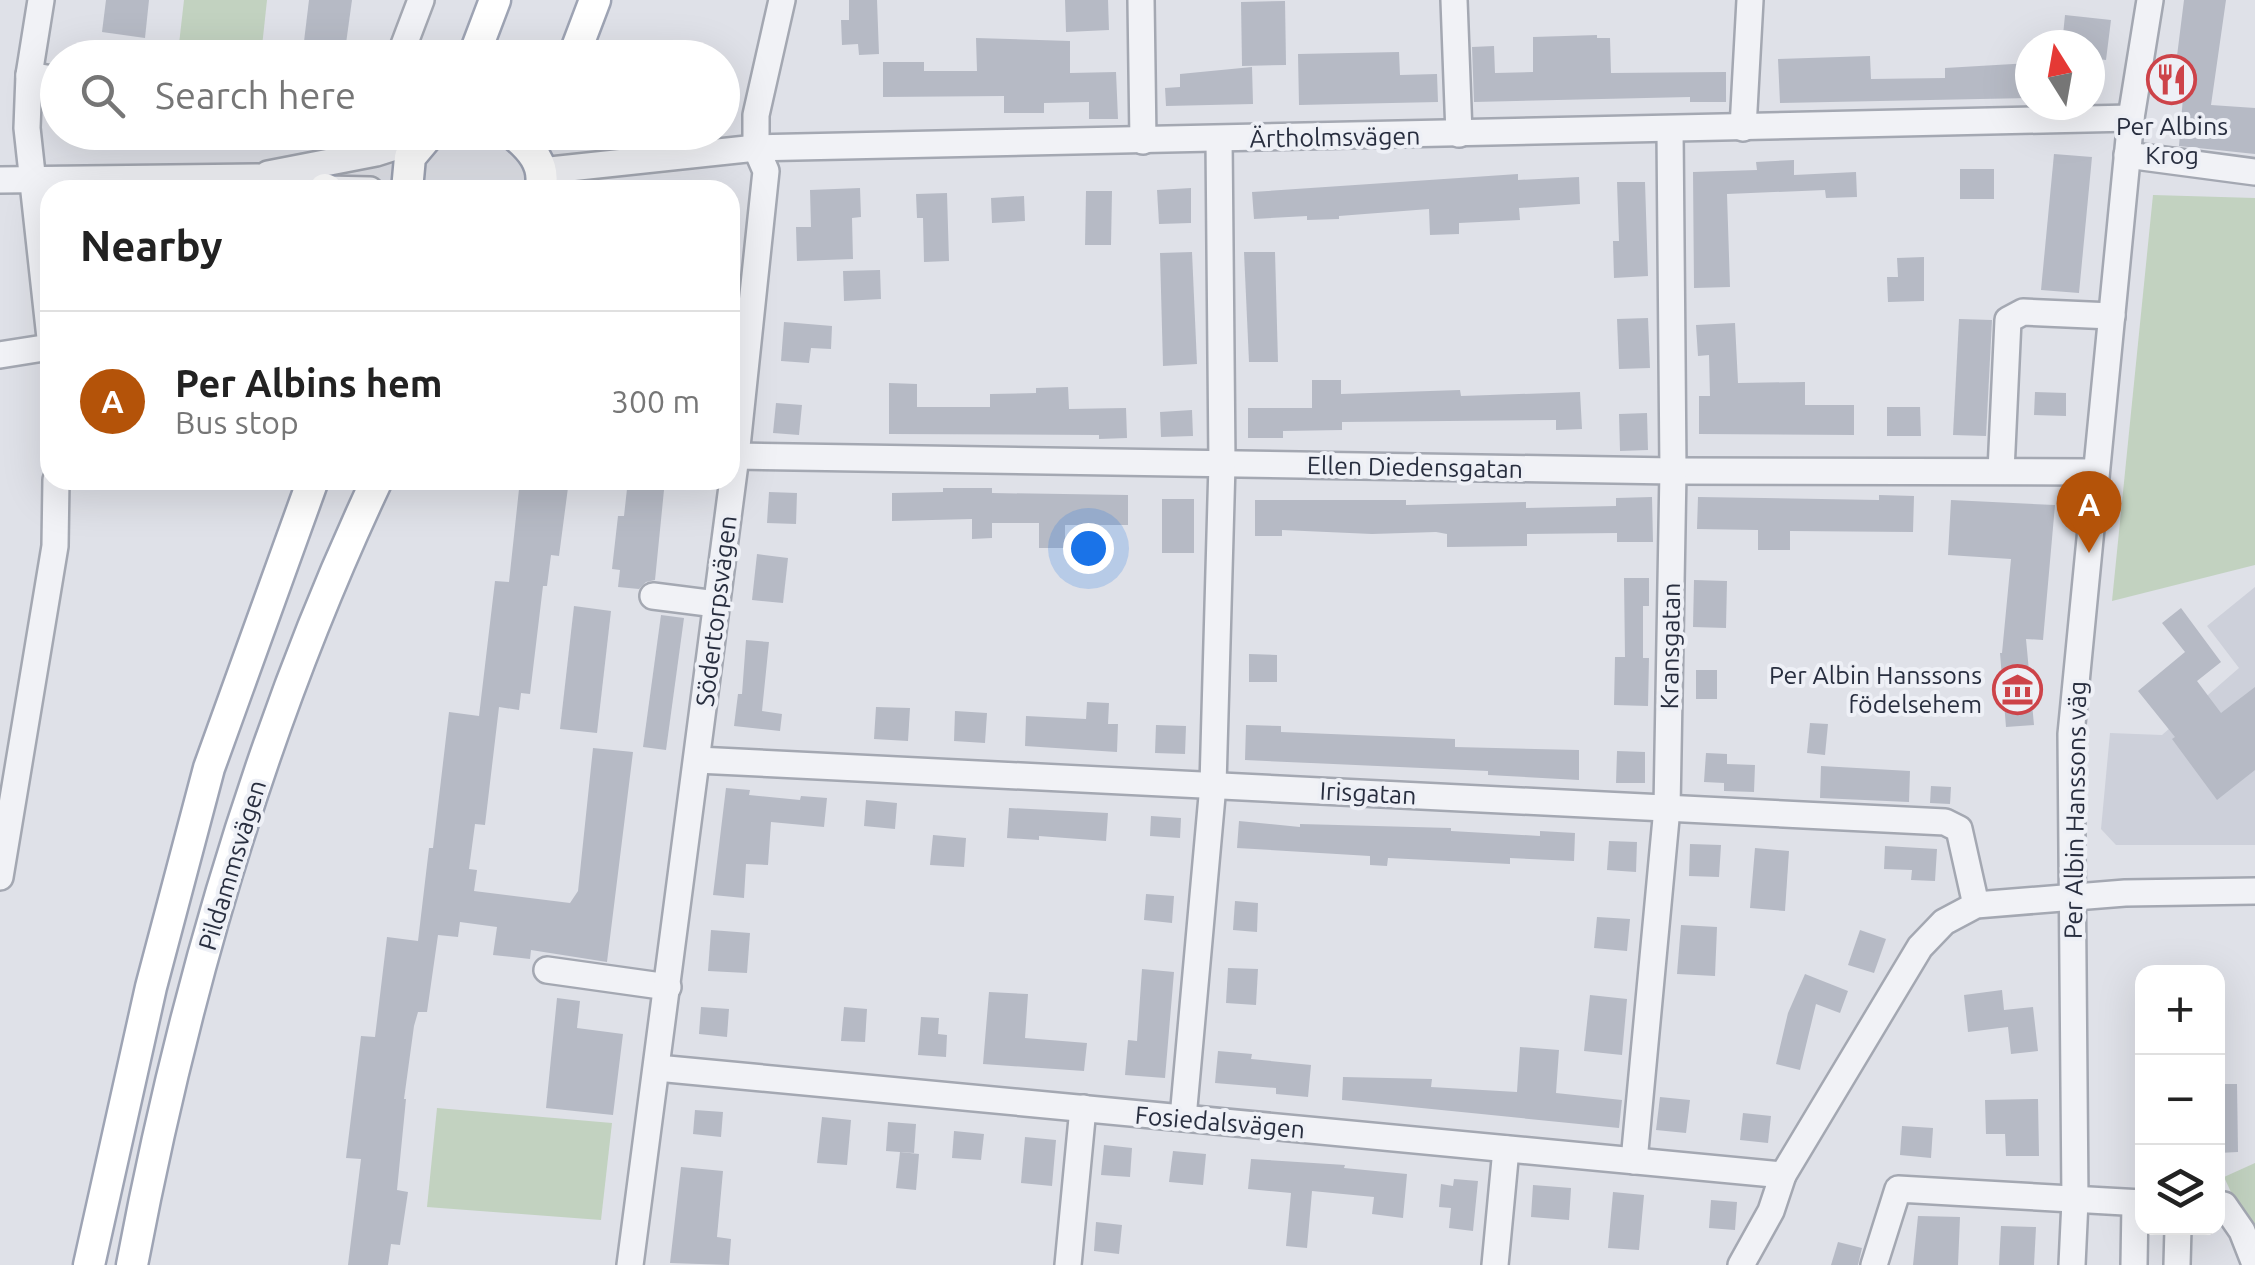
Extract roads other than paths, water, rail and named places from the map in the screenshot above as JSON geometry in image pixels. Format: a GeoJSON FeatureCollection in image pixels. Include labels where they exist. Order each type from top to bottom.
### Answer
{"type":"FeatureCollection","features":[{"type":"Feature","properties":{"kind":"main road"},"geometry":{"type":"LineString","coordinates":[[480,40],[495,0]]}},
{"type":"Feature","properties":{"kind":"main road"},"geometry":{"type":"LineString","coordinates":[[579,40],[595,0]]}},
{"type":"Feature","properties":{"kind":"main road"},"geometry":{"type":"LineString","coordinates":[[407,180],[410,158],[416,150]]}},
{"type":"Feature","properties":{"kind":"main road","name":"Pildammsvägen"},"geometry":{"type":"LineString","coordinates":[[89,1265],[151,987],[210,768],[310,490]]}},
{"type":"Feature","properties":{"kind":"main road","name":"Pildammsvägen"},"geometry":{"type":"LineString","coordinates":[[132,1265],[155,1148],[215,914],[258,776],[307,640],[373,490]]}},
{"type":"Feature","properties":{"kind":"street"},"geometry":{"type":"LineString","coordinates":[[40,244],[28,128],[29,75],[41,0]]}},
{"type":"Feature","properties":{"kind":"street"},"geometry":{"type":"LineString","coordinates":[[406,40],[421,0]]}},
{"type":"Feature","properties":{"kind":"street","name":"Södertorpsvägen"},"geometry":{"type":"LineString","coordinates":[[740,336],[766,171],[756,148],[756,115],[782,0]]}},
{"type":"Feature","properties":{"kind":"street"},"geometry":{"type":"LineString","coordinates":[[1141,0],[1143,141]]}},
{"type":"Feature","properties":{"kind":"street"},"geometry":{"type":"LineString","coordinates":[[1454,0],[1459,134]]}},
{"type":"Feature","properties":{"kind":"street"},"geometry":{"type":"LineString","coordinates":[[1743,128],[1750,0]]}},
{"type":"Feature","properties":{"kind":"street","name":"Per Albin Hanssons väg"},"geometry":{"type":"LineString","coordinates":[[2072,1265],[2075,1201],[2071,734],[2127,154],[2150,0]]}},
{"type":"Feature","properties":{"kind":"street"},"geometry":{"type":"LineString","coordinates":[[29,75],[40,77]]}},
{"type":"Feature","properties":{"kind":"street","name":"Ärtholmsvägen"},"geometry":{"type":"LineString","coordinates":[[740,149],[2131,118]]}},
{"type":"Feature","properties":{"kind":"street","name":"Kransgatan"},"geometry":{"type":"LineString","coordinates":[[1634,1161],[1667,808],[1672,471],[1670,130]]}},
{"type":"Feature","properties":{"kind":"street"},"geometry":{"type":"LineString","coordinates":[[1184,1118],[1213,785],[1222,464],[1220,140]]}},
{"type":"Feature","properties":{"kind":"street"},"geometry":{"type":"LineString","coordinates":[[0,180],[258,177],[387,150]]}},
{"type":"Feature","properties":{"kind":"street","name":"Ärtholmsvägen"},"geometry":{"type":"LineString","coordinates":[[541,164],[729,150]]}},
{"type":"Feature","properties":{"kind":"street"},"geometry":{"type":"LineString","coordinates":[[2127,154],[2255,172]]}},
{"type":"Feature","properties":{"kind":"street"},"geometry":{"type":"LineString","coordinates":[[258,177],[274,180]]}},
{"type":"Feature","properties":{"kind":"street"},"geometry":{"type":"LineString","coordinates":[[2001,471],[2008,320],[2023,312],[2112,316]]}},
{"type":"Feature","properties":{"kind":"street"},"geometry":{"type":"LineString","coordinates":[[0,354],[40,348]]}},
{"type":"Feature","properties":{"kind":"street","name":"Ellen Diedensgatan"},"geometry":{"type":"LineString","coordinates":[[740,456],[1672,471],[2094,472]]}},
{"type":"Feature","properties":{"kind":"street"},"geometry":{"type":"LineString","coordinates":[[0,877],[56,546],[56,490]]}},
{"type":"Feature","properties":{"kind":"street","name":"Södertorpsvägen"},"geometry":{"type":"LineString","coordinates":[[630,1265],[731,490]]}},
{"type":"Feature","properties":{"kind":"street"},"geometry":{"type":"LineString","coordinates":[[653,596],[716,604]]}},
{"type":"Feature","properties":{"kind":"street","name":"Irisgatan"},"geometry":{"type":"LineString","coordinates":[[697,760],[1946,822],[1960,829],[1976,906]]}},
{"type":"Feature","properties":{"kind":"street"},"geometry":{"type":"LineString","coordinates":[[1742,1265],[1771,1211],[1783,1175],[1920,948],[1944,922],[1976,906],[2072,896],[2255,891]]}},
{"type":"Feature","properties":{"kind":"street"},"geometry":{"type":"LineString","coordinates":[[547,970],[668,987]]}},
{"type":"Feature","properties":{"kind":"street","name":"Fosiedalsvägen"},"geometry":{"type":"LineString","coordinates":[[657,1068],[1783,1175]]}},
{"type":"Feature","properties":{"kind":"street"},"geometry":{"type":"LineString","coordinates":[[1068,1265],[1083,1108]]}},
{"type":"Feature","properties":{"kind":"street"},"geometry":{"type":"LineString","coordinates":[[1494,1265],[1506,1149]]}},
{"type":"Feature","properties":{"kind":"street"},"geometry":{"type":"LineString","coordinates":[[1874,1265],[1898,1189],[2135,1203]]}},
{"type":"Feature","properties":{"kind":"street"},"geometry":{"type":"LineString","coordinates":[[2225,1206],[2242,1231],[2255,1264]]}},
{"type":"Feature","properties":{"kind":"street"},"geometry":{"type":"LineString","coordinates":[[2134,1265],[2136,1235]]}},
{"type":"Feature","properties":{"kind":"street"},"geometry":{"type":"LineString","coordinates":[[2177,1265],[2178,1235]]}},
{"type":"Feature","properties":{"kind":"place","name":"Per Albins Krog"},"geometry":{"type":"Point","coordinates":[2172,80]}},
{"type":"Feature","properties":{"kind":"place","name":"Per Albins hem"},"geometry":{"type":"Point","coordinates":[2089,553]}},
{"type":"Feature","properties":{"kind":"place","name":"Per Albin Hanssons födelsehem"},"geometry":{"type":"Point","coordinates":[2017,689]}}]}
